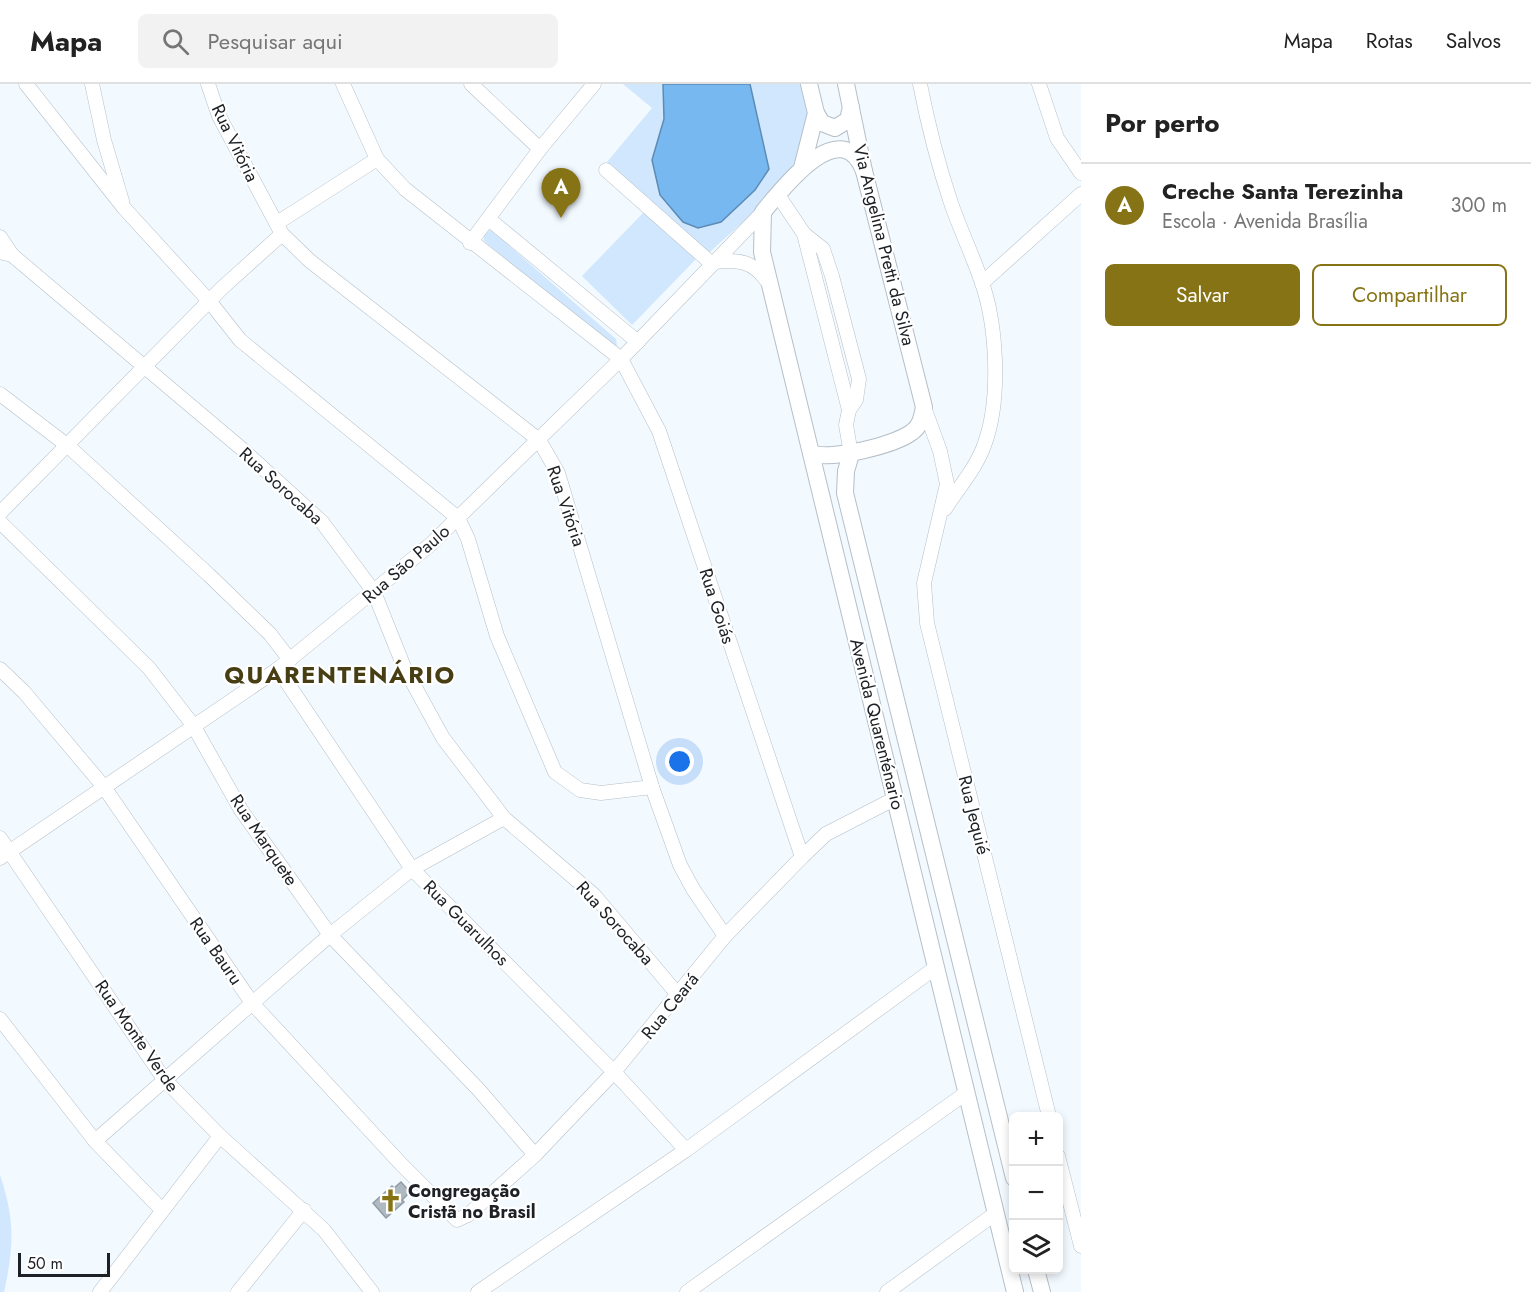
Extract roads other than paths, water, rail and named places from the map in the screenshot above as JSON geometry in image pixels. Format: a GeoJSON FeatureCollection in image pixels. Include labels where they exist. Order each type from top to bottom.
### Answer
{"type":"FeatureCollection","features":[{"type":"Feature","properties":{"kind":"main road"},"geometry":{"type":"LineString","coordinates":[[809,84],[816,113],[822,123],[835,128],[848,120],[851,107]]}},
{"type":"Feature","properties":{"kind":"main road","name":"Via Angelina Pretti da Silva"},"geometry":{"type":"LineString","coordinates":[[846,84],[864,171],[924,406]]}},
{"type":"Feature","properties":{"kind":"main road"},"geometry":{"type":"LineString","coordinates":[[802,169],[816,113]]}},
{"type":"Feature","properties":{"kind":"main road"},"geometry":{"type":"LineString","coordinates":[[763,212],[802,169],[820,154],[839,150],[855,157],[864,171]]}},
{"type":"Feature","properties":{"kind":"main road","name":"Avenida Quarenténario"},"geometry":{"type":"LineString","coordinates":[[763,212],[762,252],[1014,1292]]}},
{"type":"Feature","properties":{"kind":"main road"},"geometry":{"type":"LineString","coordinates":[[811,453],[824,457],[851,454],[913,432],[921,420],[924,406]]}},
{"type":"Feature","properties":{"kind":"main road"},"geometry":{"type":"LineString","coordinates":[[851,454],[846,471],[845,494],[1011,1166]]}},
{"type":"Feature","properties":{"kind":"main road"},"geometry":{"type":"LineString","coordinates":[[1037,1274],[1042,1292]]}},
{"type":"Feature","properties":{"kind":"street"},"geometry":{"type":"LineString","coordinates":[[26,84],[124,208],[210,302],[240,340],[458,518],[468,539],[497,636],[555,771],[580,790],[601,793],[652,787]]}},
{"type":"Feature","properties":{"kind":"street"},"geometry":{"type":"LineString","coordinates":[[92,84],[104,140],[124,208]]}},
{"type":"Feature","properties":{"kind":"street","name":"Rua Vitória"},"geometry":{"type":"LineString","coordinates":[[208,84],[224,126],[279,228],[310,261],[539,440],[558,472],[652,787],[680,864],[693,889],[725,936]]}},
{"type":"Feature","properties":{"kind":"street"},"geometry":{"type":"LineString","coordinates":[[343,84],[377,159],[405,189],[470,243],[621,359]]}},
{"type":"Feature","properties":{"kind":"street"},"geometry":{"type":"LineString","coordinates":[[471,84],[540,149]]}},
{"type":"Feature","properties":{"kind":"street"},"geometry":{"type":"LineString","coordinates":[[470,243],[490,220],[540,149],[594,84]]}},
{"type":"Feature","properties":{"kind":"street"},"geometry":{"type":"LineString","coordinates":[[920,84],[930,137],[952,206],[982,283],[993,342],[993,409],[986,441],[977,462],[942,513]]}},
{"type":"Feature","properties":{"kind":"street"},"geometry":{"type":"LineString","coordinates":[[1039,84],[1057,138],[1081,173]]}},
{"type":"Feature","properties":{"kind":"street"},"geometry":{"type":"LineString","coordinates":[[0,513],[210,302],[279,228],[377,159]]}},
{"type":"Feature","properties":{"kind":"street"},"geometry":{"type":"LineString","coordinates":[[606,170],[713,263],[740,261],[750,264],[759,269],[771,285]]}},
{"type":"Feature","properties":{"kind":"street"},"geometry":{"type":"LineString","coordinates":[[982,283],[1081,194]]}},
{"type":"Feature","properties":{"kind":"street"},"geometry":{"type":"LineString","coordinates":[[778,195],[804,234],[823,249],[844,315],[860,379],[856,400],[849,410],[846,425],[851,454]]}},
{"type":"Feature","properties":{"kind":"street","name":"Rua São Paulo"},"geometry":{"type":"LineString","coordinates":[[5,855],[278,669],[374,592],[458,518],[539,440],[638,342],[763,212]]}},
{"type":"Feature","properties":{"kind":"street"},"geometry":{"type":"LineString","coordinates":[[490,220],[638,342]]}},
{"type":"Feature","properties":{"kind":"street","name":"Rua Sorocaba"},"geometry":{"type":"LineString","coordinates":[[0,237],[6,254],[145,366],[322,522],[374,592],[404,667],[442,738],[504,818],[594,895],[679,996]]}},
{"type":"Feature","properties":{"kind":"street","name":"Rua Goiás"},"geometry":{"type":"LineString","coordinates":[[621,359],[659,431],[802,857]]}},
{"type":"Feature","properties":{"kind":"street"},"geometry":{"type":"LineString","coordinates":[[0,394],[68,446],[270,634],[290,660]]}},
{"type":"Feature","properties":{"kind":"street"},"geometry":{"type":"LineString","coordinates":[[924,406],[945,467],[946,484],[942,513]]}},
{"type":"Feature","properties":{"kind":"street","name":"Rua Jequié"},"geometry":{"type":"LineString","coordinates":[[942,513],[932,540],[924,583],[927,623],[1048,1112]]}},
{"type":"Feature","properties":{"kind":"street","name":"Rua Marquete"},"geometry":{"type":"LineString","coordinates":[[0,522],[149,668],[193,725],[241,810],[330,935],[479,1090],[535,1155]]}},
{"type":"Feature","properties":{"kind":"street","name":"Rua Bauru"},"geometry":{"type":"LineString","coordinates":[[0,669],[24,692],[104,787],[252,1003],[453,1217]]}},
{"type":"Feature","properties":{"kind":"street","name":"Rua Guarulhos"},"geometry":{"type":"LineString","coordinates":[[278,669],[412,869],[614,1072],[686,1150]]}},
{"type":"Feature","properties":{"kind":"street","name":"Rua Ceará"},"geometry":{"type":"LineString","coordinates":[[453,1217],[462,1219],[468,1215],[535,1155],[614,1072],[679,996],[725,936],[826,834],[894,799]]}},
{"type":"Feature","properties":{"kind":"street"},"geometry":{"type":"LineString","coordinates":[[95,1141],[330,935],[412,869],[504,818]]}},
{"type":"Feature","properties":{"kind":"street","name":"Rua Monte Verde"},"geometry":{"type":"LineString","coordinates":[[0,838],[5,855],[164,1079],[220,1136],[324,1230],[372,1292]]}},
{"type":"Feature","properties":{"kind":"street"},"geometry":{"type":"LineString","coordinates":[[478,1292],[686,1150],[935,968]]}},
{"type":"Feature","properties":{"kind":"street"},"geometry":{"type":"LineString","coordinates":[[0,1020],[95,1141],[162,1210]]}},
{"type":"Feature","properties":{"kind":"street"},"geometry":{"type":"LineString","coordinates":[[687,1292],[966,1093]]}},
{"type":"Feature","properties":{"kind":"street"},"geometry":{"type":"LineString","coordinates":[[100,1292],[220,1136]]}},
{"type":"Feature","properties":{"kind":"street"},"geometry":{"type":"LineString","coordinates":[[1061,1166],[1081,1246]]}},
{"type":"Feature","properties":{"kind":"street"},"geometry":{"type":"LineString","coordinates":[[238,1292],[304,1210]]}},
{"type":"Feature","properties":{"kind":"street"},"geometry":{"type":"LineString","coordinates":[[887,1292],[996,1213]]}},
{"type":"Feature","properties":{"kind":"water"},"geometry":{"type":"Polygon","coordinates":[[[663,84],[750,84],[769,169],[755,190],[721,222],[698,228],[683,222],[660,195],[652,160],[664,119],[663,84]]]}},
{"type":"Feature","properties":{"kind":"place","name":"Creche Santa Terezinha"},"geometry":{"type":"Point","coordinates":[561,218]}},
{"type":"Feature","properties":{"kind":"place","name":"Congregação Cristã no Brasil"},"geometry":{"type":"Point","coordinates":[390,1201]}},
{"type":"Feature","properties":{"kind":"district","name":"QUARENTENÁRIO"},"geometry":{"type":"Point","coordinates":[340,675]}}]}
